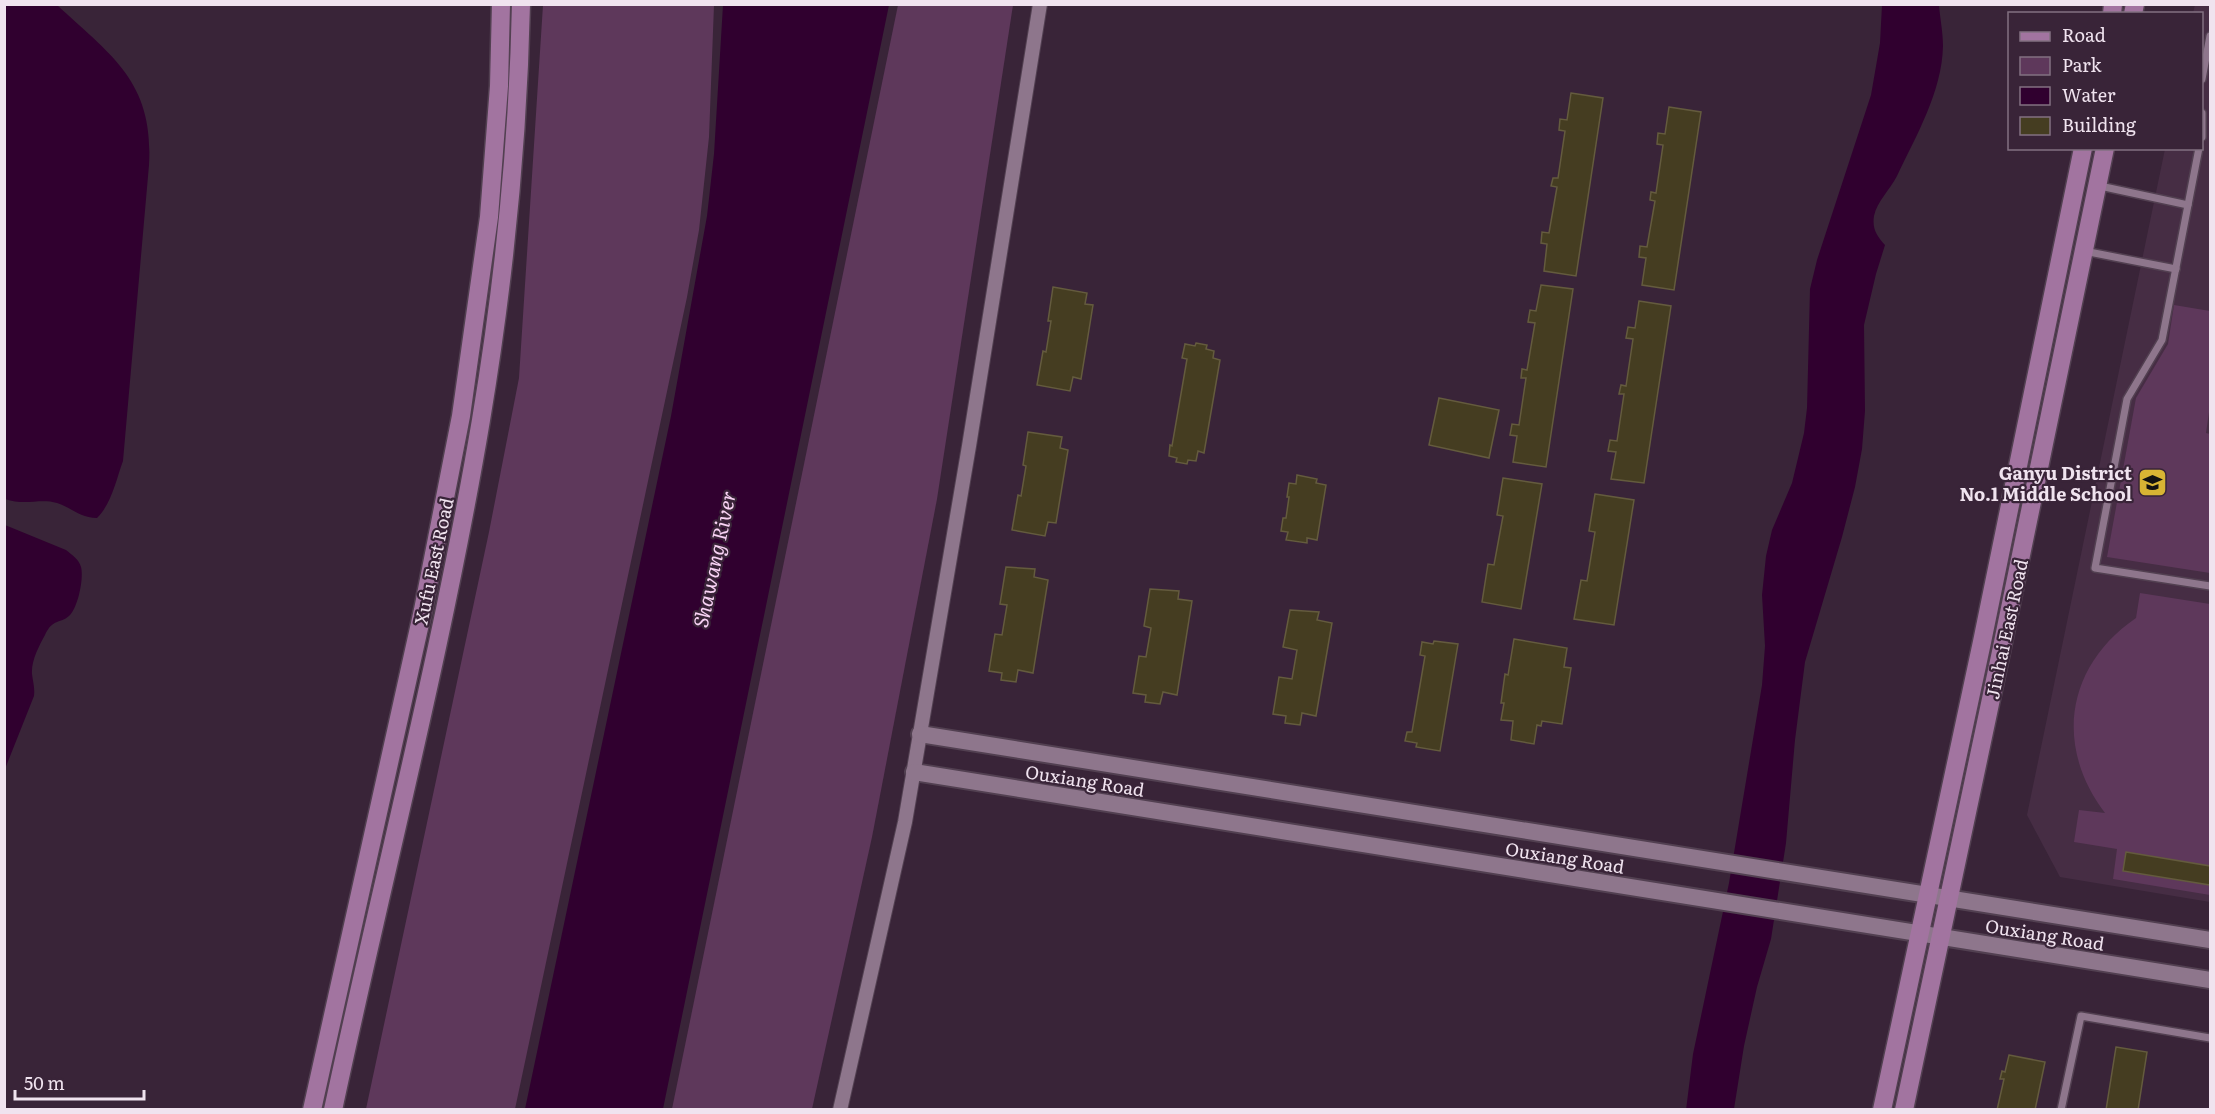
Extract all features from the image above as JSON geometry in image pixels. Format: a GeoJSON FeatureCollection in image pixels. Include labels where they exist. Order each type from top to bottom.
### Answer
{"type":"FeatureCollection","features":[{"type":"Feature","properties":{"kind":"main road","name":"Xufu East Road"},"geometry":{"type":"LineString","coordinates":[[312,1110],[423,610],[461,416],[489,217],[499,86],[501,4]]}},
{"type":"Feature","properties":{"kind":"main road","name":"Xufu East Road"},"geometry":{"type":"LineString","coordinates":[[333,1110],[443,614],[481,420],[509,219],[519,87],[521,4]]}},
{"type":"Feature","properties":{"kind":"main road","name":"Jinhai East Road"},"geometry":{"type":"LineString","coordinates":[[1882,1110],[2083,150]]}},
{"type":"Feature","properties":{"kind":"main road","name":"Jinhai East Road"},"geometry":{"type":"LineString","coordinates":[[1904,1110],[2105,150]]}},
{"type":"Feature","properties":{"kind":"street"},"geometry":{"type":"LineString","coordinates":[[840,1110],[905,822],[1040,4]]}},
{"type":"Feature","properties":{"kind":"street","name":"Ouxiang Road"},"geometry":{"type":"LineString","coordinates":[[920,734],[2211,940]]}},
{"type":"Feature","properties":{"kind":"street","name":"Ouxiang Road"},"geometry":{"type":"LineString","coordinates":[[914,772],[2211,980]]}},
{"type":"Feature","properties":{"kind":"lane"},"geometry":{"type":"LineString","coordinates":[[2203,74],[2211,36]]}},
{"type":"Feature","properties":{"kind":"lane"},"geometry":{"type":"LineString","coordinates":[[2199,150],[2162,340],[2127,399],[2095,568],[2211,586]]}},
{"type":"Feature","properties":{"kind":"lane"},"geometry":{"type":"LineString","coordinates":[[2097,186],[2188,205]]}},
{"type":"Feature","properties":{"kind":"lane"},"geometry":{"type":"LineString","coordinates":[[2083,251],[2176,269]]}},
{"type":"Feature","properties":{"kind":"lane"},"geometry":{"type":"LineString","coordinates":[[2061,1110],[2081,1016],[2211,1038]]}},
{"type":"Feature","properties":{"kind":"shaded area","name":"Ganyu District No.1 Middle School"},"geometry":{"type":"Polygon","coordinates":[[[2195,5],[2210,5],[2210,902],[2060,877],[2027,815],[2165,150],[2203,150],[2203,12],[2193,12],[2195,5]]]}},
{"type":"Feature","properties":{"kind":"green space"},"geometry":{"type":"Polygon","coordinates":[[[543,5],[714,5],[709,137],[699,230],[687,297],[515,1109],[366,1109],[489,532],[519,378],[543,5]]]}},
{"type":"Feature","properties":{"kind":"green space"},"geometry":{"type":"Polygon","coordinates":[[[898,5],[1013,5],[937,499],[872,837],[812,1109],[672,1109],[898,5]]]}},
{"type":"Feature","properties":{"kind":"green space"},"geometry":{"type":"Polygon","coordinates":[[[2174,305],[2210,311],[2210,405],[2206,433],[2210,434],[2210,573],[2107,557],[2136,398],[2168,344],[2174,305]]]}},
{"type":"Feature","properties":{"kind":"green space"},"geometry":{"type":"Polygon","coordinates":[[[2140,593],[2210,604],[2210,895],[2113,879],[2117,849],[2074,842],[2079,810],[2105,813],[2089,787],[2078,761],[2074,735],[2075,708],[2082,683],[2094,659],[2112,637],[2136,618],[2140,593]]]}},
{"type":"Feature","properties":{"kind":"water"},"geometry":{"type":"Polygon","coordinates":[[[5,4],[57,5],[112,56],[126,73],[137,91],[149,136],[149,165],[123,461],[110,498],[97,518],[86,516],[57,503],[19,502],[5,499],[5,4]]]}},
{"type":"Feature","properties":{"kind":"water","name":"Shawang River"},"geometry":{"type":"Polygon","coordinates":[[[723,5],[889,5],[663,1109],[525,1109],[671,416],[707,216],[714,154],[723,5]]]}},
{"type":"Feature","properties":{"kind":"water"},"geometry":{"type":"Polygon","coordinates":[[[1882,5],[1939,5],[1943,41],[1942,63],[1933,97],[1920,129],[1874,216],[1876,232],[1885,245],[1864,325],[1865,411],[1862,449],[1842,537],[1805,662],[1795,740],[1786,843],[1771,939],[1757,987],[1744,1046],[1734,1109],[1686,1110],[1693,1054],[1729,883],[1762,685],[1765,646],[1762,595],[1766,556],[1772,530],[1792,483],[1804,433],[1807,408],[1810,289],[1817,260],[1871,95],[1880,43],[1882,5]]]}},
{"type":"Feature","properties":{"kind":"water"},"geometry":{"type":"Polygon","coordinates":[[[5,525],[66,550],[79,562],[82,578],[80,593],[72,612],[51,626],[36,654],[32,669],[34,696],[5,769],[5,525]]]}},
{"type":"Feature","properties":{"kind":"building"},"geometry":{"type":"Polygon","coordinates":[[[1571,93],[1603,98],[1576,276],[1544,271],[1547,244],[1541,243],[1542,232],[1549,233],[1557,187],[1551,186],[1553,178],[1558,178],[1565,131],[1559,130],[1560,119],[1567,120],[1571,93]]]}},
{"type":"Feature","properties":{"kind":"building"},"geometry":{"type":"Polygon","coordinates":[[[1669,107],[1701,112],[1674,290],[1642,285],[1646,258],[1639,257],[1640,246],[1647,247],[1655,201],[1650,200],[1651,192],[1656,193],[1663,145],[1657,144],[1658,133],[1665,134],[1669,107]]]}},
{"type":"Feature","properties":{"kind":"building"},"geometry":{"type":"Polygon","coordinates":[[[1541,285],[1573,289],[1546,467],[1513,462],[1517,436],[1510,435],[1512,424],[1519,425],[1526,378],[1521,378],[1522,369],[1527,370],[1535,323],[1528,322],[1530,310],[1536,311],[1541,285]]]}},
{"type":"Feature","properties":{"kind":"building"},"geometry":{"type":"Polygon","coordinates":[[[1053,287],[1087,293],[1085,304],[1093,305],[1081,379],[1073,377],[1070,391],[1037,385],[1043,351],[1046,352],[1053,287]]]}},
{"type":"Feature","properties":{"kind":"building"},"geometry":{"type":"Polygon","coordinates":[[[1639,301],[1671,306],[1644,483],[1611,479],[1616,452],[1608,451],[1610,440],[1617,441],[1624,394],[1619,394],[1621,385],[1626,386],[1633,339],[1626,338],[1628,327],[1635,328],[1639,301]]]}},
{"type":"Feature","properties":{"kind":"building"},"geometry":{"type":"Polygon","coordinates":[[[1196,343],[1207,345],[1206,349],[1214,351],[1213,358],[1220,360],[1204,453],[1198,451],[1196,461],[1188,460],[1187,464],[1176,462],[1177,458],[1169,456],[1187,359],[1182,358],[1185,344],[1195,346],[1196,343]]]}},
{"type":"Feature","properties":{"kind":"building"},"geometry":{"type":"Polygon","coordinates":[[[1439,398],[1499,410],[1489,458],[1429,445],[1439,398]]]}},
{"type":"Feature","properties":{"kind":"building"},"geometry":{"type":"Polygon","coordinates":[[[1028,432],[1062,437],[1060,448],[1068,450],[1056,523],[1048,522],[1045,536],[1012,530],[1026,466],[1023,465],[1028,432]]]}},
{"type":"Feature","properties":{"kind":"building"},"geometry":{"type":"Polygon","coordinates":[[[1297,475],[1317,479],[1316,483],[1326,485],[1317,540],[1307,538],[1307,543],[1286,540],[1288,532],[1281,531],[1283,518],[1286,518],[1289,483],[1296,484],[1297,475]]]}},
{"type":"Feature","properties":{"kind":"building"},"geometry":{"type":"Polygon","coordinates":[[[1503,478],[1542,484],[1521,609],[1482,602],[1488,564],[1494,565],[1503,516],[1497,515],[1503,478]]]}},
{"type":"Feature","properties":{"kind":"building"},"geometry":{"type":"Polygon","coordinates":[[[1595,494],[1634,500],[1614,625],[1574,619],[1581,580],[1587,581],[1595,532],[1589,531],[1595,494]]]}},
{"type":"Feature","properties":{"kind":"building"},"geometry":{"type":"Polygon","coordinates":[[[1006,567],[1035,569],[1034,577],[1048,580],[1033,673],[1018,670],[1016,682],[1001,680],[1002,673],[989,671],[995,634],[1002,635],[1007,605],[1000,604],[1006,567]]]}},
{"type":"Feature","properties":{"kind":"building"},"geometry":{"type":"Polygon","coordinates":[[[1150,589],[1179,591],[1178,599],[1192,601],[1177,695],[1163,692],[1160,704],[1145,702],[1146,695],[1133,693],[1139,656],[1146,657],[1151,628],[1144,626],[1150,589]]]}},
{"type":"Feature","properties":{"kind":"building"},"geometry":{"type":"Polygon","coordinates":[[[1290,610],[1319,612],[1317,620],[1332,623],[1316,716],[1302,713],[1300,725],[1285,723],[1286,716],[1273,714],[1279,677],[1292,679],[1297,650],[1283,647],[1290,610]]]}},
{"type":"Feature","properties":{"kind":"building"},"geometry":{"type":"Polygon","coordinates":[[[1514,639],[1567,648],[1564,667],[1571,668],[1562,724],[1542,721],[1541,726],[1537,725],[1534,744],[1511,740],[1513,721],[1501,720],[1505,674],[1508,675],[1514,639]]]}},
{"type":"Feature","properties":{"kind":"building"},"geometry":{"type":"Polygon","coordinates":[[[1434,641],[1458,644],[1440,751],[1416,747],[1417,743],[1405,741],[1407,732],[1412,732],[1425,656],[1420,655],[1422,642],[1433,644],[1434,641]]]}},
{"type":"Feature","properties":{"kind":"building"},"geometry":{"type":"Polygon","coordinates":[[[2126,852],[2210,866],[2210,885],[2123,871],[2126,852]]]}},
{"type":"Feature","properties":{"kind":"building"},"geometry":{"type":"Polygon","coordinates":[[[2116,1047],[2147,1052],[2138,1110],[2106,1110],[2116,1047]]]}},
{"type":"Feature","properties":{"kind":"building"},"geometry":{"type":"Polygon","coordinates":[[[2009,1055],[2045,1062],[2035,1110],[1997,1110],[2004,1079],[2000,1079],[2002,1071],[2005,1072],[2009,1055]]]}},
{"type":"Feature","properties":{"kind":"place","name":"Ganyu District No.1 Middle School"},"geometry":{"type":"Point","coordinates":[2153,482]}}]}
